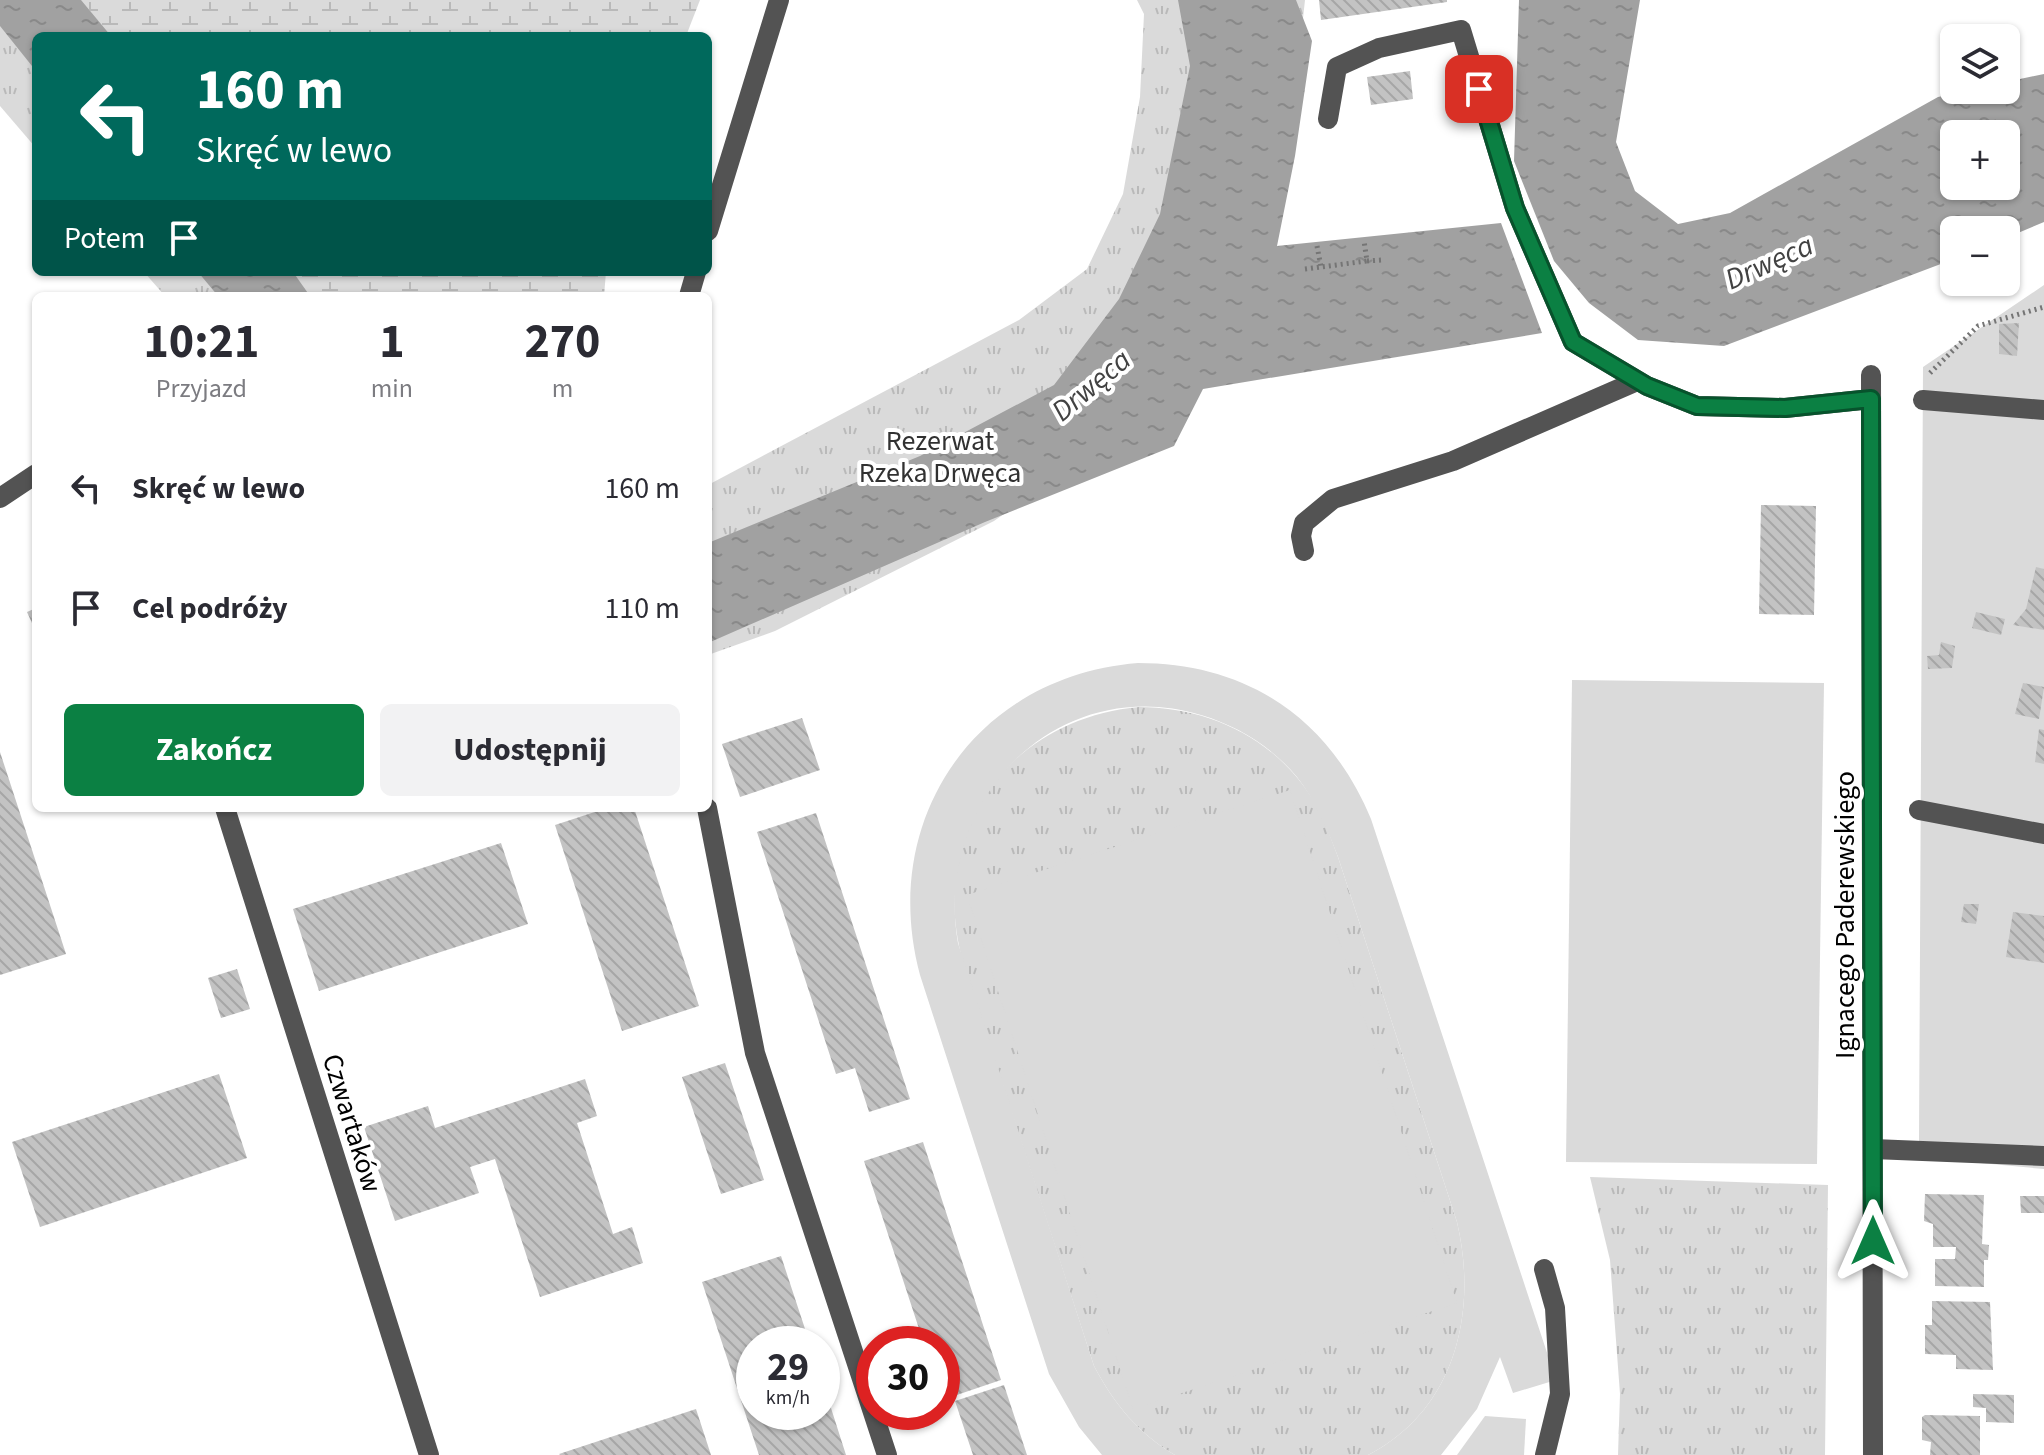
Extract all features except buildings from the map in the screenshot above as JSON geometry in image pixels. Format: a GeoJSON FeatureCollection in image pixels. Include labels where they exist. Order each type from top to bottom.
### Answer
{"type":"FeatureCollection","features":[{"type":"Feature","properties":{"kind":"street"},"geometry":{"type":"LineString","coordinates":[[712,218],[779,0]]}},
{"type":"Feature","properties":{"kind":"street"},"geometry":{"type":"LineString","coordinates":[[1328,119],[1337,67],[1379,48],[1461,30],[1515,208],[1573,342],[1637,381],[1697,406],[1785,408],[1871,399]]}},
{"type":"Feature","properties":{"kind":"street","name":"Ignacego Paderewskiego"},"geometry":{"type":"LineString","coordinates":[[1871,375],[1873,1455]]}},
{"type":"Feature","properties":{"kind":"street"},"geometry":{"type":"LineString","coordinates":[[1304,551],[1301,536],[1304,523],[1333,499],[1453,461],[1637,381]]}},
{"type":"Feature","properties":{"kind":"street"},"geometry":{"type":"LineString","coordinates":[[1923,400],[2044,410]]}},
{"type":"Feature","properties":{"kind":"street"},"geometry":{"type":"LineString","coordinates":[[0,498],[32,477]]}},
{"type":"Feature","properties":{"kind":"street"},"geometry":{"type":"LineString","coordinates":[[1919,810],[2044,834]]}},
{"type":"Feature","properties":{"kind":"street","name":"Czwartaków"},"geometry":{"type":"LineString","coordinates":[[226,812],[429,1455]]}},
{"type":"Feature","properties":{"kind":"street"},"geometry":{"type":"LineString","coordinates":[[708,812],[755,1053],[887,1455]]}},
{"type":"Feature","properties":{"kind":"street"},"geometry":{"type":"LineString","coordinates":[[1873,1149],[2044,1156]]}},
{"type":"Feature","properties":{"kind":"street"},"geometry":{"type":"LineString","coordinates":[[1544,1269],[1555,1308],[1560,1394],[1545,1455]]}},
{"type":"Feature","properties":{"kind":"path"},"geometry":{"type":"LineString","coordinates":[[1364,241],[1367,261]]}},
{"type":"Feature","properties":{"kind":"path"},"geometry":{"type":"LineString","coordinates":[[1317,246],[1321,267]]}},
{"type":"Feature","properties":{"kind":"path"},"geometry":{"type":"LineString","coordinates":[[1305,269],[1381,260]]}},
{"type":"Feature","properties":{"kind":"path"},"geometry":{"type":"LineString","coordinates":[[1929,374],[1978,326],[2044,307]]}},
{"type":"Feature","properties":{"kind":"green space"},"geometry":{"type":"Polygon","coordinates":[[[0,0],[134,0],[162,32],[32,32],[32,143],[0,106],[0,0]]]}},
{"type":"Feature","properties":{"kind":"green space"},"geometry":{"type":"Polygon","coordinates":[[[81,0],[700,0],[688,32],[108,32],[81,0]]]}},
{"type":"Feature","properties":{"kind":"green space","name":"Rezerwat Rzeka Drwęca"},"geometry":{"type":"Polygon","coordinates":[[[1137,0],[1305,0],[1281,219],[1152,410],[994,521],[775,631],[712,654],[712,483],[1019,320],[1087,269],[1123,194],[1140,97],[1144,14],[1137,0]]]}},
{"type":"Feature","properties":{"kind":"green space"},"geometry":{"type":"Polygon","coordinates":[[[148,276],[379,276],[392,292],[162,292],[148,276]]]}},
{"type":"Feature","properties":{"kind":"green space"},"geometry":{"type":"Polygon","coordinates":[[[296,276],[606,276],[604,292],[307,292],[296,276]]]}},
{"type":"Feature","properties":{"kind":"green space"},"geometry":{"type":"Polygon","coordinates":[[[2044,285],[2044,1169],[1916,1157],[1919,1142],[1923,367],[2044,285]]]}},
{"type":"Feature","properties":{"kind":"green space"},"geometry":{"type":"Polygon","coordinates":[[[1138,663],[1214,673],[1249,686],[1280,703],[1308,725],[1332,752],[1353,783],[1371,819],[1556,1380],[1513,1393],[1500,1357],[1477,1409],[1441,1455],[1368,1455],[1398,1436],[1422,1412],[1440,1385],[1453,1355],[1461,1323],[1464,1290],[1463,1256],[1457,1222],[1338,857],[1310,796],[1297,777],[1265,747],[1228,725],[1201,715],[1148,707],[1099,712],[1054,731],[1016,759],[986,797],[965,841],[955,890],[958,943],[1094,1366],[1128,1417],[1150,1438],[1175,1455],[1102,1455],[1079,1427],[1049,1374],[920,975],[911,917],[914,862],[928,811],[952,765],[987,726],[1030,695],[1080,674],[1138,663]]]}},
{"type":"Feature","properties":{"kind":"green space"},"geometry":{"type":"Polygon","coordinates":[[[1572,680],[1824,683],[1817,1164],[1566,1162],[1572,680]]]}},
{"type":"Feature","properties":{"kind":"green space"},"geometry":{"type":"Polygon","coordinates":[[[1139,707],[1189,713],[1236,729],[1277,757],[1315,802],[1338,857],[1457,1222],[1463,1256],[1464,1290],[1461,1323],[1453,1355],[1440,1385],[1422,1412],[1398,1436],[1368,1455],[1175,1455],[1150,1438],[1119,1405],[1094,1366],[963,962],[955,915],[957,870],[968,828],[988,791],[1016,759],[1051,734],[1092,716],[1139,707]]]}},
{"type":"Feature","properties":{"kind":"green space"},"geometry":{"type":"Polygon","coordinates":[[[1290,790],[1457,1303],[1133,1409],[967,895],[1290,790]]]}},
{"type":"Feature","properties":{"kind":"green space"},"geometry":{"type":"Polygon","coordinates":[[[1590,1177],[1828,1185],[1825,1455],[1618,1455],[1620,1394],[1610,1260],[1590,1177]]]}},
{"type":"Feature","properties":{"kind":"green space"},"geometry":{"type":"Polygon","coordinates":[[[1485,1416],[1526,1419],[1524,1455],[1457,1455],[1485,1416]]]}},
{"type":"Feature","properties":{"kind":"water"},"geometry":{"type":"Polygon","coordinates":[[[0,0],[81,0],[108,32],[32,32],[32,66],[0,26],[0,0]]]}},
{"type":"Feature","properties":{"kind":"water","name":"Rezerwat Rzeka Drwęca"},"geometry":{"type":"Polygon","coordinates":[[[1178,0],[1296,0],[1312,41],[1295,156],[1277,246],[1501,223],[1542,333],[1203,389],[1174,446],[985,522],[712,641],[712,541],[920,456],[1054,385],[1119,299],[1160,214],[1190,66],[1178,0]]]}},
{"type":"Feature","properties":{"kind":"water","name":"Drwęca"},"geometry":{"type":"Polygon","coordinates":[[[1519,0],[1640,0],[1616,142],[1635,191],[1678,224],[1730,213],[1938,97],[1940,104],[2020,104],[2020,79],[2044,74],[2044,222],[2020,232],[2020,216],[1940,216],[1940,264],[1724,346],[1638,340],[1589,303],[1554,261],[1514,161],[1519,0]]]}},
{"type":"Feature","properties":{"kind":"water"},"geometry":{"type":"Polygon","coordinates":[[[201,276],[296,276],[307,292],[215,292],[201,276]]]}},
{"type":"Feature","properties":{"kind":"route"},"geometry":{"type":"LineString","coordinates":[[1479,89],[1515,208],[1573,342],[1647,386],[1697,406],[1785,408],[1871,399],[1873,1241]]}}]}
